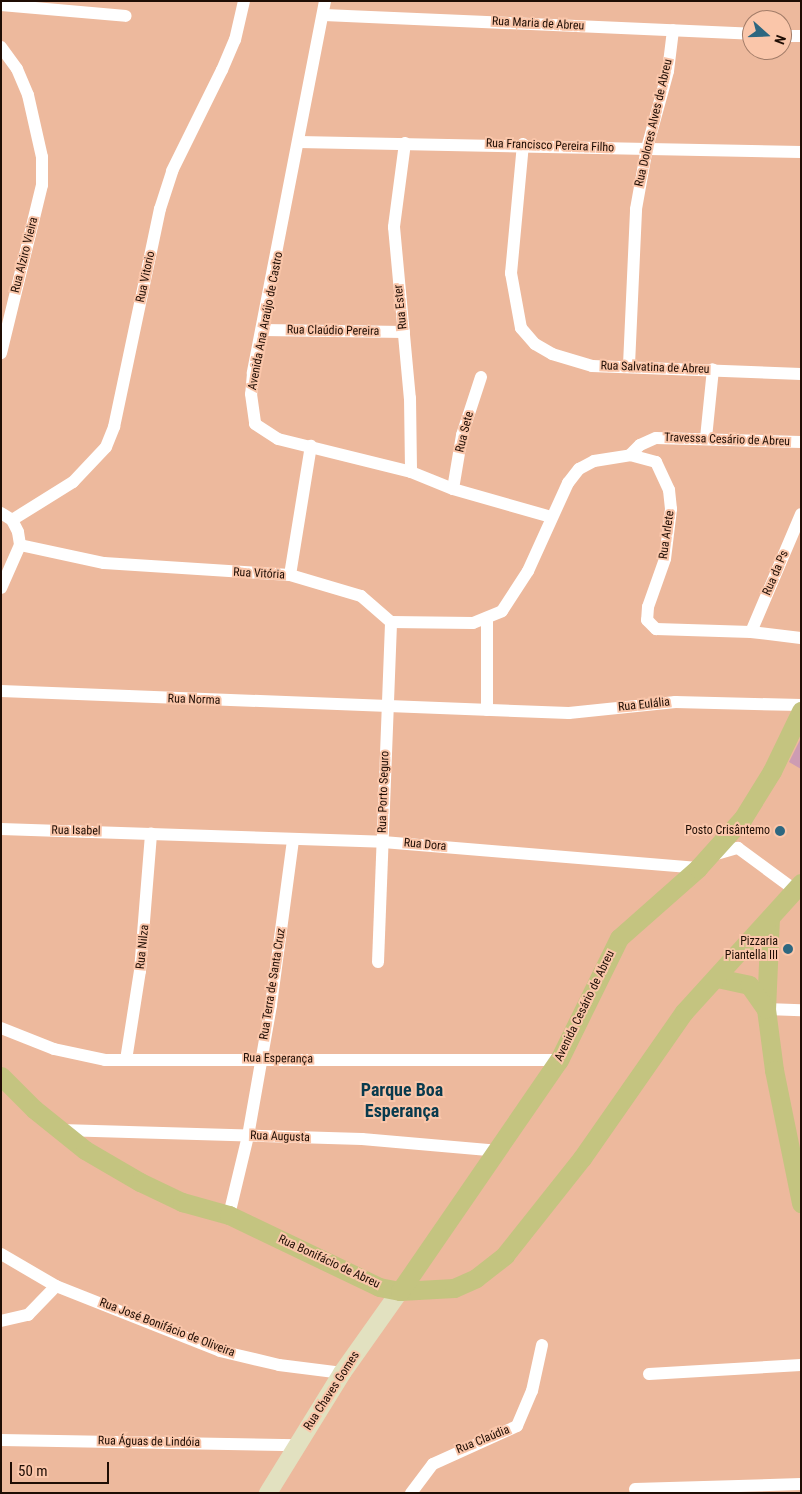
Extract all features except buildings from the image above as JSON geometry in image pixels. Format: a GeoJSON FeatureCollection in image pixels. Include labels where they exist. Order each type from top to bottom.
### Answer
{"type":"FeatureCollection","features":[{"type":"Feature","properties":{"kind":"main road","name":"Avenida Cesário de Abreu"},"geometry":{"type":"LineString","coordinates":[[400,1291],[499,1151],[559,1060],[619,938],[704,863],[743,818],[772,771],[801,711]]}},
{"type":"Feature","properties":{"kind":"main road","name":"Rua Bonifácio de Abreu"},"geometry":{"type":"LineString","coordinates":[[1,1076],[61,1130],[93,1155],[140,1182],[182,1202],[229,1215],[379,1287],[400,1291],[454,1288],[476,1278],[505,1255],[582,1158],[684,1012],[717,978],[798,886]]}},
{"type":"Feature","properties":{"kind":"main road"},"geometry":{"type":"LineString","coordinates":[[770,918],[766,1009],[774,1070],[801,1203]]}},
{"type":"Feature","properties":{"kind":"main road"},"geometry":{"type":"LineString","coordinates":[[717,978],[749,986],[766,1009]]}},
{"type":"Feature","properties":{"kind":"street","name":"Rua Vitorio"},"geometry":{"type":"LineString","coordinates":[[7,516],[72,482],[106,447],[116,419],[166,190],[187,134],[208,100],[235,40],[244,1]]}},
{"type":"Feature","properties":{"kind":"street","name":"Avenida Ana Araújo de Castro"},"geometry":{"type":"LineString","coordinates":[[326,1],[251,394],[255,424],[278,438],[410,472],[453,489],[551,517]]}},
{"type":"Feature","properties":{"kind":"street"},"geometry":{"type":"LineString","coordinates":[[1,5],[126,16]]}},
{"type":"Feature","properties":{"kind":"street","name":"Rua Maria de Abreu"},"geometry":{"type":"LineString","coordinates":[[324,14],[742,33]]}},
{"type":"Feature","properties":{"kind":"street","name":"Rua Dolores Alves de Abreu"},"geometry":{"type":"LineString","coordinates":[[629,365],[634,236],[647,148],[668,71],[673,30]]}},
{"type":"Feature","properties":{"kind":"street","name":"Rua Alziro Vieira"},"geometry":{"type":"LineString","coordinates":[[1,46],[17,68],[28,95],[42,156],[42,185],[1,354]]}},
{"type":"Feature","properties":{"kind":"street","name":"Rua Francisco Pereira Filho"},"geometry":{"type":"LineString","coordinates":[[299,142],[523,144],[801,152]]}},
{"type":"Feature","properties":{"kind":"street","name":"Rua Ester"},"geometry":{"type":"LineString","coordinates":[[405,142],[394,227],[410,398],[410,472]]}},
{"type":"Feature","properties":{"kind":"street","name":"Rua Salvatina de Abreu"},"geometry":{"type":"LineString","coordinates":[[523,144],[512,273],[521,328],[535,344],[572,361],[592,366],[629,365],[801,374]]}},
{"type":"Feature","properties":{"kind":"street","name":"Rua Claúdio Pereira"},"geometry":{"type":"LineString","coordinates":[[263,330],[404,332]]}},
{"type":"Feature","properties":{"kind":"street"},"geometry":{"type":"LineString","coordinates":[[706,438],[713,369]]}},
{"type":"Feature","properties":{"kind":"street","name":"Rua Sete"},"geometry":{"type":"LineString","coordinates":[[453,489],[462,435],[481,377]]}},
{"type":"Feature","properties":{"kind":"street","name":"Travessa Cesário de Abreu"},"geometry":{"type":"LineString","coordinates":[[630,455],[640,445],[656,438],[801,442]]}},
{"type":"Feature","properties":{"kind":"street"},"geometry":{"type":"LineString","coordinates":[[290,575],[311,446]]}},
{"type":"Feature","properties":{"kind":"street","name":"Rua Arlete"},"geometry":{"type":"LineString","coordinates":[[487,620],[502,611],[528,571],[551,517],[568,483],[579,469],[594,461],[630,455],[656,462],[669,490],[671,509],[665,559],[648,607],[647,620],[656,630],[751,632],[801,638]]}},
{"type":"Feature","properties":{"kind":"street","name":"Rua da Ps"},"geometry":{"type":"LineString","coordinates":[[751,632],[801,514]]}},
{"type":"Feature","properties":{"kind":"street"},"geometry":{"type":"LineString","coordinates":[[1,588],[20,545],[7,516]]}},
{"type":"Feature","properties":{"kind":"street","name":"Rua Vitória"},"geometry":{"type":"LineString","coordinates":[[20,545],[104,563],[290,575],[360,596],[391,622]]}},
{"type":"Feature","properties":{"kind":"street"},"geometry":{"type":"LineString","coordinates":[[391,622],[446,625],[487,620],[487,710]]}},
{"type":"Feature","properties":{"kind":"street","name":"Rua Porto Seguro"},"geometry":{"type":"LineString","coordinates":[[378,962],[386,706],[391,622]]}},
{"type":"Feature","properties":{"kind":"street","name":"Rua Norma"},"geometry":{"type":"LineString","coordinates":[[1,691],[487,710]]}},
{"type":"Feature","properties":{"kind":"street","name":"Rua Eulália"},"geometry":{"type":"LineString","coordinates":[[487,710],[569,713],[675,702],[801,704]]}},
{"type":"Feature","properties":{"kind":"street"},"geometry":{"type":"LineString","coordinates":[[738,848],[743,818]]}},
{"type":"Feature","properties":{"kind":"street","name":"Rua Isabel"},"geometry":{"type":"LineString","coordinates":[[1,829],[151,833]]}},
{"type":"Feature","properties":{"kind":"street","name":"Rua Dora"},"geometry":{"type":"LineString","coordinates":[[151,833],[382,842],[704,863]]}},
{"type":"Feature","properties":{"kind":"street","name":"Rua Nilza"},"geometry":{"type":"LineString","coordinates":[[126,1060],[141,962],[151,833]]}},
{"type":"Feature","properties":{"kind":"street","name":"Rua Terra de Santa Cruz"},"geometry":{"type":"LineString","coordinates":[[229,1215],[248,1136],[293,840]]}},
{"type":"Feature","properties":{"kind":"street"},"geometry":{"type":"LineString","coordinates":[[704,863],[726,849],[738,848],[798,886]]}},
{"type":"Feature","properties":{"kind":"street"},"geometry":{"type":"LineString","coordinates":[[766,1009],[801,1010]]}},
{"type":"Feature","properties":{"kind":"street","name":"Rua Esperança"},"geometry":{"type":"LineString","coordinates":[[1,1028],[78,1056],[126,1060],[261,1058],[559,1060]]}},
{"type":"Feature","properties":{"kind":"street","name":"Rua Augusta"},"geometry":{"type":"LineString","coordinates":[[61,1130],[370,1139],[499,1151]]}},
{"type":"Feature","properties":{"kind":"street","name":"Rua José Bonifácio de Oliveira"},"geometry":{"type":"LineString","coordinates":[[1,1254],[56,1286],[220,1351],[261,1362],[342,1373]]}},
{"type":"Feature","properties":{"kind":"street"},"geometry":{"type":"LineString","coordinates":[[1,1321],[28,1315],[56,1286]]}},
{"type":"Feature","properties":{"kind":"street","name":"Rua Chaves Gomes"},"geometry":{"type":"LineString","coordinates":[[268,1493],[342,1373],[400,1291]]}},
{"type":"Feature","properties":{"kind":"street","name":"Rua Claúdia"},"geometry":{"type":"LineString","coordinates":[[412,1493],[433,1464],[517,1426],[532,1391],[542,1344]]}},
{"type":"Feature","properties":{"kind":"street"},"geometry":{"type":"LineString","coordinates":[[649,1374],[801,1365]]}},
{"type":"Feature","properties":{"kind":"street","name":"Rua Águas de Lindóia"},"geometry":{"type":"LineString","coordinates":[[1,1440],[297,1444]]}},
{"type":"Feature","properties":{"kind":"street"},"geometry":{"type":"LineString","coordinates":[[635,1489],[801,1484]]}},
{"type":"Feature","properties":{"kind":"shaded area"},"geometry":{"type":"Polygon","coordinates":[[[801,738],[801,769],[789,762],[801,738]]]}},
{"type":"Feature","properties":{"kind":"place","name":"Posto Crisântemo"},"geometry":{"type":"Point","coordinates":[780,831]}},
{"type":"Feature","properties":{"kind":"place","name":"Pizzaria Piantella III"},"geometry":{"type":"Point","coordinates":[788,949]}},
{"type":"Feature","properties":{"kind":"district","name":"Parque Boa Esperança"},"geometry":{"type":"Point","coordinates":[402,1101]}}]}
